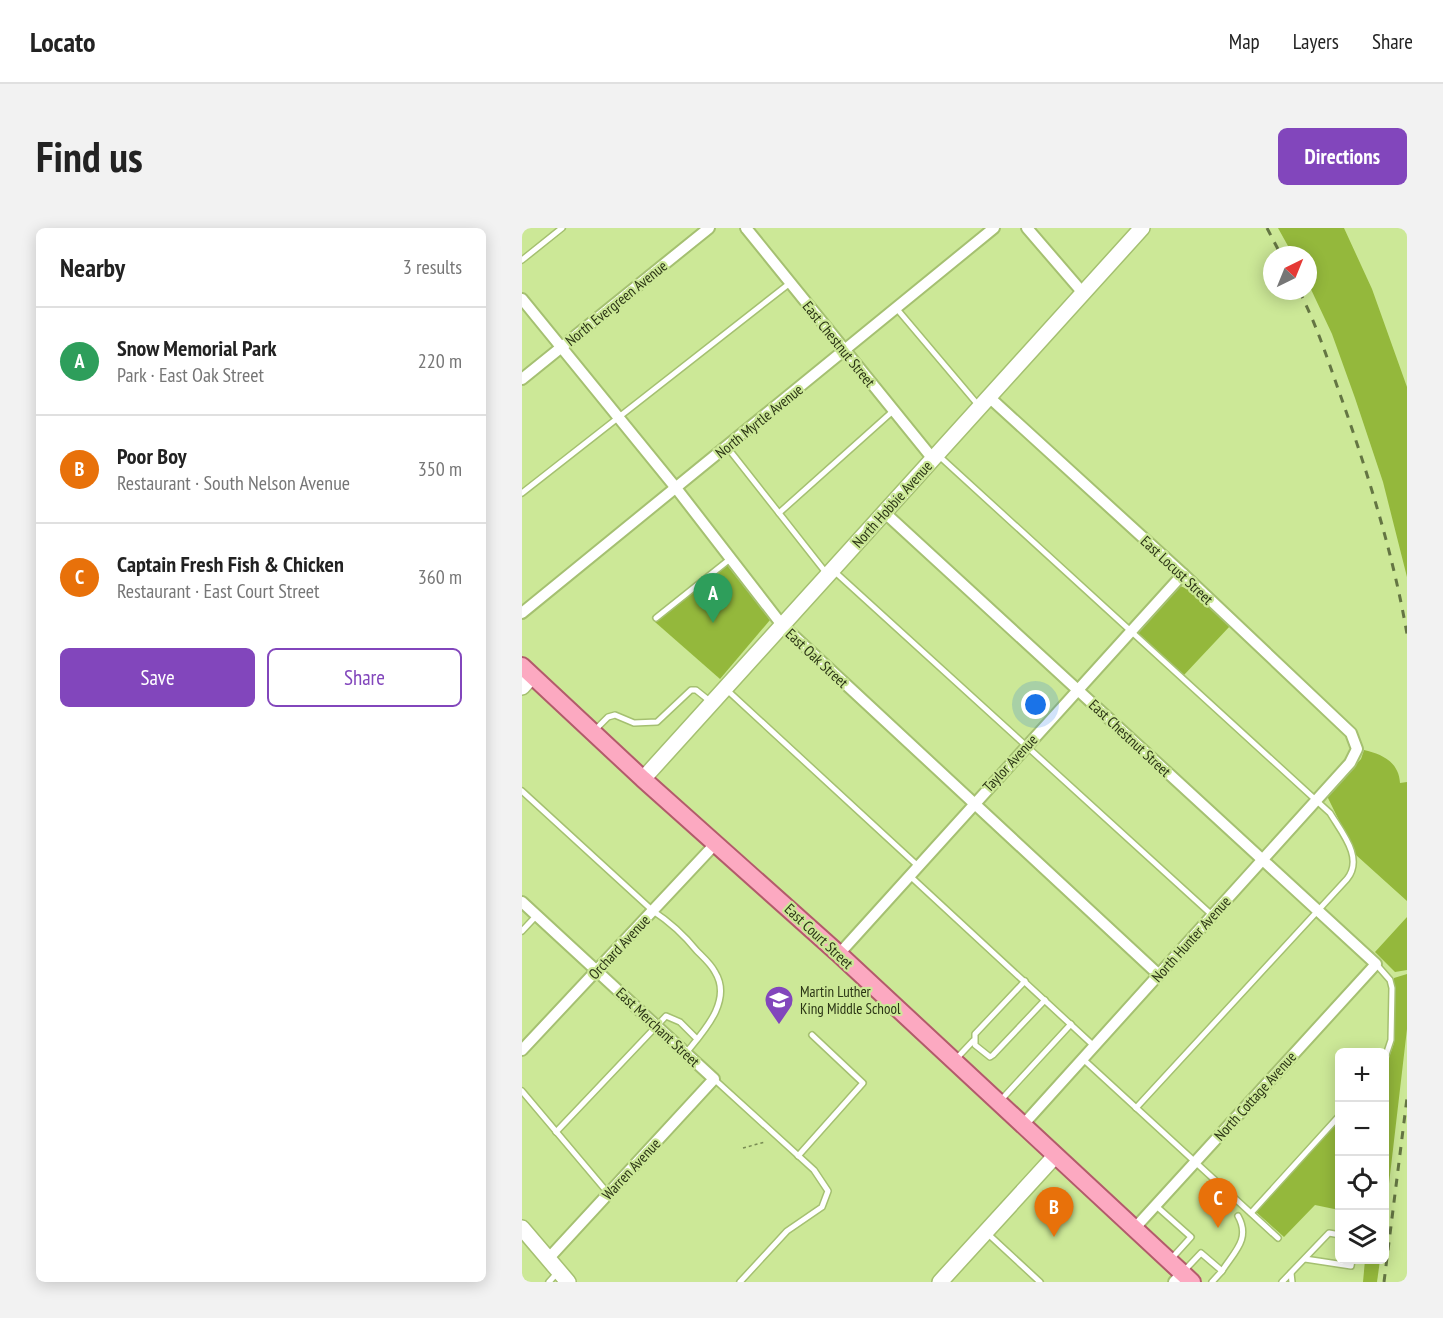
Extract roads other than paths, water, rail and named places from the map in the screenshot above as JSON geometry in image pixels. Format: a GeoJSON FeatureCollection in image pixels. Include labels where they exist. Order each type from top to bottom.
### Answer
{"type":"FeatureCollection","features":[{"type":"Feature","properties":{"kind":"main road","name":"North Hobbie Avenue"},"geometry":{"type":"LineString","coordinates":[[643,779],[1142,228]]}},
{"type":"Feature","properties":{"kind":"main road","name":"East Court Street"},"geometry":{"type":"LineString","coordinates":[[525,677],[717,842],[1169,1261],[1182,1279]]}},
{"type":"Feature","properties":{"kind":"main road"},"geometry":{"type":"LineString","coordinates":[[940,1282],[1055,1156]]}},
{"type":"Feature","properties":{"kind":"main road"},"geometry":{"type":"LineString","coordinates":[[522,1228],[548,1259],[559,1278]]}},
{"type":"Feature","properties":{"kind":"street","name":"North Evergreen Avenue"},"geometry":{"type":"LineString","coordinates":[[522,379],[709,228]]}},
{"type":"Feature","properties":{"kind":"street","name":"East Chestnut Street"},"geometry":{"type":"LineString","coordinates":[[746,228],[893,411],[935,457]]}},
{"type":"Feature","properties":{"kind":"street","name":"North Myrtle Avenue"},"geometry":{"type":"LineString","coordinates":[[522,613],[845,352],[994,228]]}},
{"type":"Feature","properties":{"kind":"street"},"geometry":{"type":"LineString","coordinates":[[1027,228],[1083,293]]}},
{"type":"Feature","properties":{"kind":"street","name":"East Oak Street"},"geometry":{"type":"LineString","coordinates":[[522,299],[676,488],[782,626],[1159,975]]}},
{"type":"Feature","properties":{"kind":"street","name":"East Locust Street"},"geometry":{"type":"LineString","coordinates":[[984,402],[1183,574],[1351,733],[1357,749]]}},
{"type":"Feature","properties":{"kind":"street","name":"East Chestnut Street"},"geometry":{"type":"LineString","coordinates":[[884,512],[1376,964]]}},
{"type":"Feature","properties":{"kind":"street","name":"Taylor Avenue"},"geometry":{"type":"LineString","coordinates":[[839,954],[1183,574]]}},
{"type":"Feature","properties":{"kind":"street","name":"North Hunter Avenue"},"geometry":{"type":"LineString","coordinates":[[1022,1126],[1350,764],[1357,749]]}},
{"type":"Feature","properties":{"kind":"street","name":"Orchard Avenue"},"geometry":{"type":"LineString","coordinates":[[522,1050],[717,842]]}},
{"type":"Feature","properties":{"kind":"street","name":"East Merchant Street"},"geometry":{"type":"LineString","coordinates":[[522,902],[714,1079]]}},
{"type":"Feature","properties":{"kind":"street","name":"North Cottage Avenue"},"geometry":{"type":"LineString","coordinates":[[1134,1229],[1376,964]]}},
{"type":"Feature","properties":{"kind":"street","name":"Warren Avenue"},"geometry":{"type":"LineString","coordinates":[[548,1259],[714,1079]]}},
{"type":"Feature","properties":{"kind":"lane"},"geometry":{"type":"LineString","coordinates":[[522,260],[562,228]]}},
{"type":"Feature","properties":{"kind":"lane"},"geometry":{"type":"LineString","coordinates":[[522,493],[790,283]]}},
{"type":"Feature","properties":{"kind":"lane"},"geometry":{"type":"LineString","coordinates":[[897,309],[984,402]]}},
{"type":"Feature","properties":{"kind":"lane"},"geometry":{"type":"LineString","coordinates":[[779,513],[893,411]]}},
{"type":"Feature","properties":{"kind":"lane"},"geometry":{"type":"LineString","coordinates":[[727,447],[779,513],[830,572],[1212,915]]}},
{"type":"Feature","properties":{"kind":"lane"},"geometry":{"type":"LineString","coordinates":[[935,457],[1131,631],[1330,813],[1351,848],[1353,871],[1318,912],[1136,1108]]}},
{"type":"Feature","properties":{"kind":"lane"},"geometry":{"type":"LineString","coordinates":[[656,618],[730,559]]}},
{"type":"Feature","properties":{"kind":"lane"},"geometry":{"type":"LineString","coordinates":[[725,689],[918,866]]}},
{"type":"Feature","properties":{"kind":"lane"},"geometry":{"type":"LineString","coordinates":[[592,733],[608,717],[615,715],[634,723],[657,722],[691,690],[696,690],[712,703]]}},
{"type":"Feature","properties":{"kind":"lane"},"geometry":{"type":"LineString","coordinates":[[522,791],[653,911],[669,921],[716,972],[721,992],[718,1006],[686,1053]]}},
{"type":"Feature","properties":{"kind":"lane"},"geometry":{"type":"LineString","coordinates":[[909,875],[1095,1046]]}},
{"type":"Feature","properties":{"kind":"lane"},"geometry":{"type":"LineString","coordinates":[[522,931],[537,915]]}},
{"type":"Feature","properties":{"kind":"lane"},"geometry":{"type":"LineString","coordinates":[[1376,964],[1390,980],[1392,988],[1391,1040],[1388,1048]]}},
{"type":"Feature","properties":{"kind":"lane"},"geometry":{"type":"LineString","coordinates":[[953,1062],[974,1041],[975,1034],[1024,981]]}},
{"type":"Feature","properties":{"kind":"lane"},"geometry":{"type":"LineString","coordinates":[[974,1041],[990,1057],[1045,1000]]}},
{"type":"Feature","properties":{"kind":"lane"},"geometry":{"type":"LineString","coordinates":[[556,1132],[666,1016],[697,1039]]}},
{"type":"Feature","properties":{"kind":"lane"},"geometry":{"type":"LineString","coordinates":[[998,1103],[1071,1024]]}},
{"type":"Feature","properties":{"kind":"lane"},"geometry":{"type":"LineString","coordinates":[[798,1156],[863,1083],[812,1035]]}},
{"type":"Feature","properties":{"kind":"lane"},"geometry":{"type":"LineString","coordinates":[[1083,1059],[1278,1238]]}},
{"type":"Feature","properties":{"kind":"lane"},"geometry":{"type":"LineString","coordinates":[[714,1079],[823,1179],[828,1191],[826,1202],[818,1211],[787,1231],[740,1282]]}},
{"type":"Feature","properties":{"kind":"lane"},"geometry":{"type":"LineString","coordinates":[[522,1091],[608,1194]]}},
{"type":"Feature","properties":{"kind":"lane"},"geometry":{"type":"LineString","coordinates":[[1251,1213],[1335,1121]]}},
{"type":"Feature","properties":{"kind":"lane"},"geometry":{"type":"LineString","coordinates":[[1155,1205],[1191,1237],[1169,1261]]}},
{"type":"Feature","properties":{"kind":"lane"},"geometry":{"type":"LineString","coordinates":[[1212,1282],[1222,1271],[1245,1235],[1244,1227],[1238,1216]]}},
{"type":"Feature","properties":{"kind":"lane"},"geometry":{"type":"LineString","coordinates":[[985,1232],[1040,1282]]}},
{"type":"Feature","properties":{"kind":"lane"},"geometry":{"type":"LineString","coordinates":[[1282,1282],[1329,1233],[1335,1234]]}},
{"type":"Feature","properties":{"kind":"lane"},"geometry":{"type":"LineString","coordinates":[[1182,1279],[1201,1252],[1222,1271]]}},
{"type":"Feature","properties":{"kind":"lane"},"geometry":{"type":"LineString","coordinates":[[1305,1259],[1335,1264]]}},
{"type":"Feature","properties":{"kind":"lane"},"geometry":{"type":"LineString","coordinates":[[1338,1264],[1351,1266],[1351,1264]]}},
{"type":"Feature","properties":{"kind":"lane"},"geometry":{"type":"LineString","coordinates":[[1291,1273],[1292,1282]]}},
{"type":"Feature","properties":{"kind":"railway"},"geometry":{"type":"LineString","coordinates":[[1267,228],[1276,246]]}},
{"type":"Feature","properties":{"kind":"railway"},"geometry":{"type":"LineString","coordinates":[[1303,300],[1322,343],[1370,484],[1395,574],[1407,634]]}},
{"type":"Feature","properties":{"kind":"railway"},"geometry":{"type":"LineString","coordinates":[[1384,1282],[1407,1098]]}},
{"type":"Feature","properties":{"kind":"place","name":"Snow Memorial Park"},"geometry":{"type":"Point","coordinates":[713,623]}},
{"type":"Feature","properties":{"kind":"place","name":"Martin Luther King Middle School"},"geometry":{"type":"Point","coordinates":[779,1026]}},
{"type":"Feature","properties":{"kind":"place","name":"Captain Fresh Fish & Chicken"},"geometry":{"type":"Point","coordinates":[1218,1228]}},
{"type":"Feature","properties":{"kind":"place","name":"Poor Boy"},"geometry":{"type":"Point","coordinates":[1054,1237]}}]}
